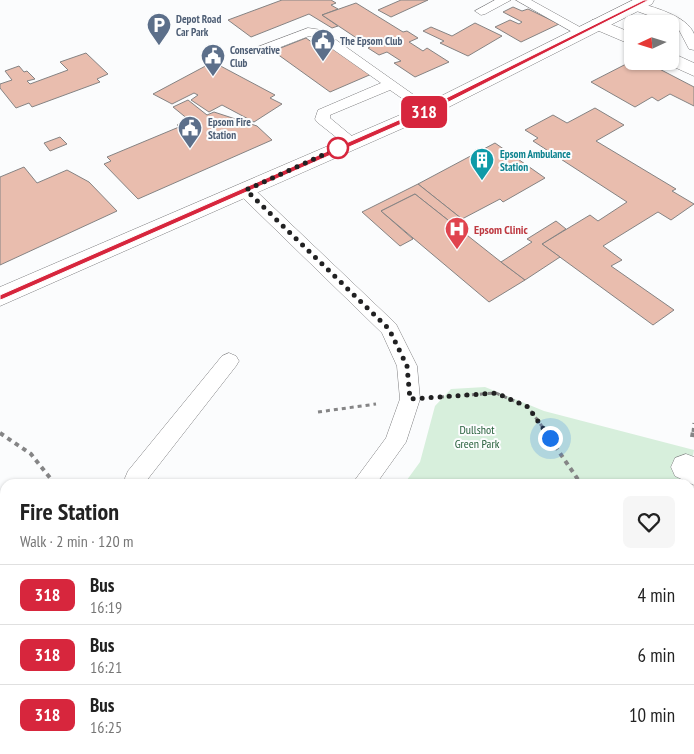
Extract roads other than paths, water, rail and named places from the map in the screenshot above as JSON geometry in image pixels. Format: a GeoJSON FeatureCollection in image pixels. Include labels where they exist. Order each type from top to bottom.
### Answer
{"type":"FeatureCollection","features":[{"type":"Feature","properties":{"kind":"main road"},"geometry":{"type":"LineString","coordinates":[[0,297],[351,142],[428,110],[640,3]]}},
{"type":"Feature","properties":{"kind":"main road"},"geometry":{"type":"LineString","coordinates":[[590,27],[624,38]]}},
{"type":"Feature","properties":{"kind":"main road"},"geometry":{"type":"LineString","coordinates":[[679,62],[694,70]]}},
{"type":"Feature","properties":{"kind":"lane"},"geometry":{"type":"LineString","coordinates":[[481,11],[505,0]]}},
{"type":"Feature","properties":{"kind":"lane"},"geometry":{"type":"LineString","coordinates":[[522,0],[590,27]]}},
{"type":"Feature","properties":{"kind":"lane"},"geometry":{"type":"LineString","coordinates":[[640,3],[674,20],[684,28],[694,46]]}},
{"type":"Feature","properties":{"kind":"lane"},"geometry":{"type":"LineString","coordinates":[[260,50],[308,32],[317,33],[428,110]]}},
{"type":"Feature","properties":{"kind":"lane"},"geometry":{"type":"LineString","coordinates":[[351,142],[322,119],[324,113],[390,84]]}},
{"type":"Feature","properties":{"kind":"lane"},"geometry":{"type":"LineString","coordinates":[[246,190],[389,329],[407,366],[410,399],[395,442],[367,479]]}},
{"type":"Feature","properties":{"kind":"lane"},"geometry":{"type":"LineString","coordinates":[[136,479],[229,362]]}},
{"type":"Feature","properties":{"kind":"place","name":"Depot Road Car Park"},"geometry":{"type":"Point","coordinates":[159,46]}},
{"type":"Feature","properties":{"kind":"place","name":"The Epsom Club"},"geometry":{"type":"Point","coordinates":[323,62]}},
{"type":"Feature","properties":{"kind":"place","name":"Conservative Club"},"geometry":{"type":"Point","coordinates":[213,77]}},
{"type":"Feature","properties":{"kind":"place","name":"Epsom Fire Station"},"geometry":{"type":"Point","coordinates":[190,149]}},
{"type":"Feature","properties":{"kind":"place","name":"Epsom Ambulance Station"},"geometry":{"type":"Point","coordinates":[482,181]}},
{"type":"Feature","properties":{"kind":"place","name":"Epsom Clinic"},"geometry":{"type":"Point","coordinates":[457,250]}},
{"type":"Feature","properties":{"kind":"park label","name":"Dullshot Green Park"},"geometry":{"type":"Point","coordinates":[477,436]}}]}
